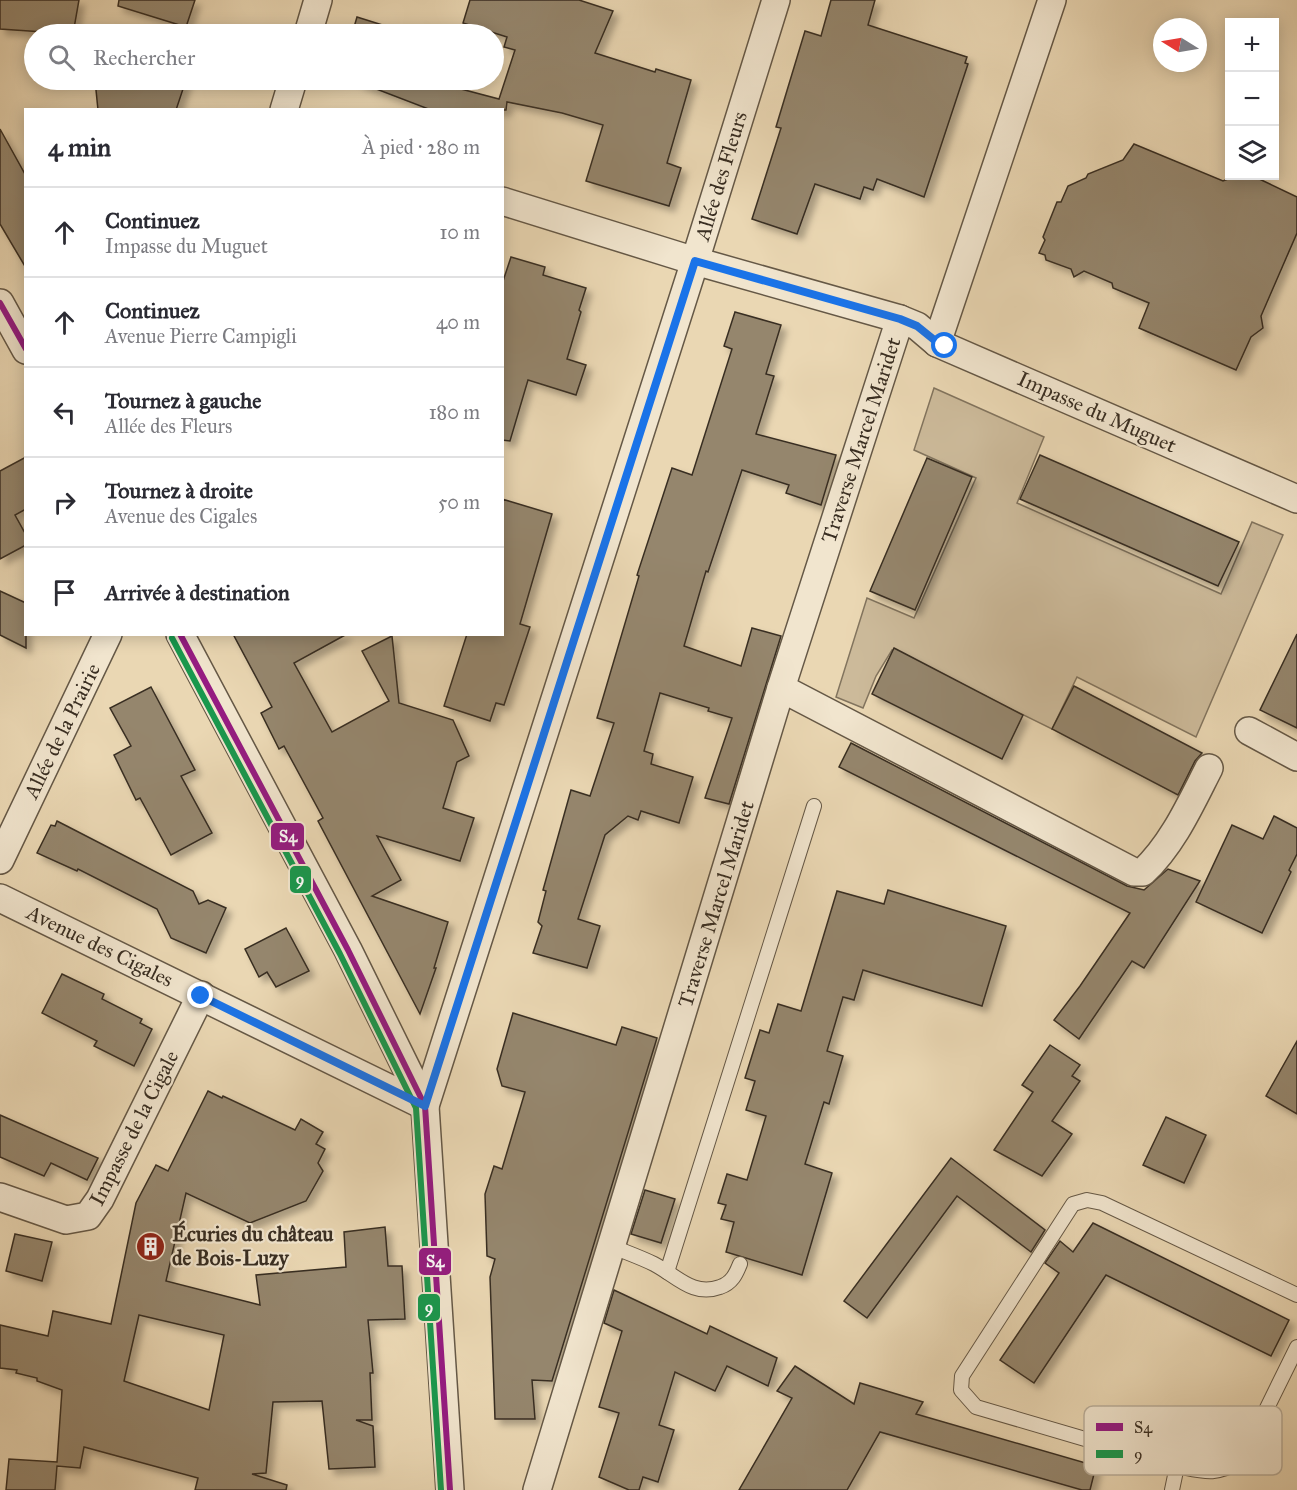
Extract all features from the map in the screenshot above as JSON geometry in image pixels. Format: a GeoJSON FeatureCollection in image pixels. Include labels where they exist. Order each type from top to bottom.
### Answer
{"type":"FeatureCollection","features":[{"type":"Feature","properties":{"kind":"street"},"geometry":{"type":"LineString","coordinates":[[311,24],[318,0]]}},
{"type":"Feature","properties":{"kind":"street","name":"Allée des Fleurs"},"geometry":{"type":"LineString","coordinates":[[425,1106],[776,0]]}},
{"type":"Feature","properties":{"kind":"street","name":"Traverse Marcel Maridet"},"geometry":{"type":"LineString","coordinates":[[938,343],[1052,0]]}},
{"type":"Feature","properties":{"kind":"street"},"geometry":{"type":"LineString","coordinates":[[285,108],[291,90]]}},
{"type":"Feature","properties":{"kind":"street","name":"Impasse du Muguet"},"geometry":{"type":"LineString","coordinates":[[504,202],[695,261],[900,319],[917,326],[938,343],[1297,499]]}},
{"type":"Feature","properties":{"kind":"street"},"geometry":{"type":"LineString","coordinates":[[0,303],[24,346]]}},
{"type":"Feature","properties":{"kind":"street","name":"Traverse Marcel Maridet"},"geometry":{"type":"LineString","coordinates":[[537,1490],[781,688],[900,319]]}},
{"type":"Feature","properties":{"kind":"street","name":"Allée de la Prairie"},"geometry":{"type":"LineString","coordinates":[[0,860],[107,636]]}},
{"type":"Feature","properties":{"kind":"street"},"geometry":{"type":"LineString","coordinates":[[181,636],[348,950],[425,1106],[450,1490]]}},
{"type":"Feature","properties":{"kind":"street"},"geometry":{"type":"LineString","coordinates":[[781,688],[1134,872],[1143,872],[1155,861],[1181,821],[1209,768]]}},
{"type":"Feature","properties":{"kind":"street"},"geometry":{"type":"LineString","coordinates":[[1249,731],[1297,757]]}},
{"type":"Feature","properties":{"kind":"street","name":"Avenue des Cigales"},"geometry":{"type":"LineString","coordinates":[[0,898],[425,1106]]}},
{"type":"Feature","properties":{"kind":"street","name":"Impasse de la Cigale"},"geometry":{"type":"LineString","coordinates":[[0,1197],[66,1220],[88,1216],[100,1199],[201,996]]}},
{"type":"Feature","properties":{"kind":"lane"},"geometry":{"type":"LineString","coordinates":[[667,1272],[814,806]]}},
{"type":"Feature","properties":{"kind":"lane"},"geometry":{"type":"LineString","coordinates":[[1084,1439],[976,1407],[961,1390],[962,1376],[1073,1204],[1087,1200],[1102,1203],[1297,1295]]}},
{"type":"Feature","properties":{"kind":"lane"},"geometry":{"type":"LineString","coordinates":[[611,1246],[667,1272],[692,1288],[709,1291],[725,1285],[736,1276],[740,1264]]}},
{"type":"Feature","properties":{"kind":"lane"},"geometry":{"type":"LineString","coordinates":[[1268,1406],[1297,1347]]}},
{"type":"Feature","properties":{"kind":"lane"},"geometry":{"type":"LineString","coordinates":[[1172,1490],[1175,1475]]}},
{"type":"Feature","properties":{"kind":"shaded area"},"geometry":{"type":"Polygon","coordinates":[[[934,388],[1044,437],[1017,503],[1221,594],[1252,522],[1283,535],[1196,737],[1077,677],[1052,729],[892,650],[876,676],[863,708],[836,697],[867,598],[914,618],[976,478],[914,450],[934,388]]]}},
{"type":"Feature","properties":{"kind":"building"},"geometry":{"type":"Polygon","coordinates":[[[0,0],[79,0],[75,24],[24,24],[24,31],[0,29],[0,0]]]}},
{"type":"Feature","properties":{"kind":"building"},"geometry":{"type":"Polygon","coordinates":[[[119,0],[195,0],[187,24],[176,24],[118,6],[119,0]]]}},
{"type":"Feature","properties":{"kind":"building"},"geometry":{"type":"Polygon","coordinates":[[[470,0],[579,0],[613,11],[595,53],[655,72],[656,69],[691,80],[667,163],[681,168],[669,206],[586,181],[603,125],[562,113],[507,102],[506,110],[504,108],[426,108],[379,90],[465,90],[499,99],[502,90],[504,90],[515,50],[504,47],[507,37],[504,36],[504,24],[463,23],[470,0]]]}},
{"type":"Feature","properties":{"kind":"building"},"geometry":{"type":"Polygon","coordinates":[[[831,0],[875,0],[868,25],[967,57],[965,63],[968,64],[924,197],[877,179],[873,190],[864,187],[860,199],[815,184],[797,234],[752,219],[781,128],[776,127],[805,31],[821,36],[831,0]]]}},
{"type":"Feature","properties":{"kind":"building"},"geometry":{"type":"Polygon","coordinates":[[[357,17],[379,24],[355,24],[357,17]]]}},
{"type":"Feature","properties":{"kind":"building"},"geometry":{"type":"Polygon","coordinates":[[[96,90],[183,90],[177,108],[98,108],[96,90]]]}},
{"type":"Feature","properties":{"kind":"building"},"geometry":{"type":"Polygon","coordinates":[[[0,129],[24,172],[24,265],[0,224],[0,129]]]}},
{"type":"Feature","properties":{"kind":"building"},"geometry":{"type":"Polygon","coordinates":[[[1134,144],[1223,181],[1261,180],[1297,197],[1297,233],[1261,316],[1263,328],[1251,337],[1236,370],[1139,328],[1149,303],[1113,288],[1112,283],[1084,271],[1074,277],[1071,269],[1046,260],[1045,255],[1039,253],[1057,202],[1061,202],[1068,186],[1086,178],[1088,174],[1123,160],[1134,144]]]}},
{"type":"Feature","properties":{"kind":"building"},"geometry":{"type":"Polygon","coordinates":[[[511,257],[545,267],[543,275],[586,288],[567,359],[586,365],[576,395],[528,380],[510,441],[504,440],[504,278],[511,257]]]}},
{"type":"Feature","properties":{"kind":"building"},"geometry":{"type":"Polygon","coordinates":[[[735,312],[781,325],[766,374],[774,376],[756,434],[836,455],[821,505],[786,493],[789,485],[742,470],[708,572],[706,571],[684,646],[741,666],[752,628],[781,636],[729,804],[705,798],[732,718],[708,711],[709,708],[660,693],[644,751],[653,754],[651,764],[693,777],[679,823],[641,811],[638,820],[628,816],[605,835],[578,919],[600,926],[587,968],[533,953],[542,926],[538,922],[546,891],[543,890],[571,790],[590,796],[614,723],[597,718],[639,576],[637,575],[672,468],[692,475],[732,349],[724,346],[735,312]]]}},
{"type":"Feature","properties":{"kind":"building"},"geometry":{"type":"Polygon","coordinates":[[[1040,455],[1239,542],[1218,586],[1020,499],[1040,455]]]}},
{"type":"Feature","properties":{"kind":"building"},"geometry":{"type":"Polygon","coordinates":[[[24,458],[24,510],[15,515],[24,531],[24,546],[0,559],[0,471],[24,458]]]}},
{"type":"Feature","properties":{"kind":"building"},"geometry":{"type":"Polygon","coordinates":[[[927,458],[972,477],[915,610],[870,591],[927,458]]]}},
{"type":"Feature","properties":{"kind":"building"},"geometry":{"type":"Polygon","coordinates":[[[504,500],[552,514],[520,624],[530,627],[504,705],[496,703],[490,721],[444,706],[466,636],[504,636],[504,500]]]}},
{"type":"Feature","properties":{"kind":"building"},"geometry":{"type":"Polygon","coordinates":[[[0,591],[24,602],[26,648],[0,635],[0,591]]]}},
{"type":"Feature","properties":{"kind":"building"},"geometry":{"type":"Polygon","coordinates":[[[1297,634],[1297,728],[1260,710],[1297,634]]]}},
{"type":"Feature","properties":{"kind":"building"},"geometry":{"type":"Polygon","coordinates":[[[234,636],[343,636],[294,663],[332,732],[389,701],[362,651],[392,636],[399,703],[453,720],[469,756],[457,762],[443,808],[474,818],[460,861],[377,836],[401,880],[372,896],[448,922],[434,968],[436,968],[420,1014],[318,821],[323,818],[284,746],[279,749],[261,713],[272,707],[234,636]]]}},
{"type":"Feature","properties":{"kind":"building"},"geometry":{"type":"Polygon","coordinates":[[[894,648],[1023,715],[1002,759],[872,694],[894,648]]]}},
{"type":"Feature","properties":{"kind":"building"},"geometry":{"type":"Polygon","coordinates":[[[1074,686],[1202,753],[1195,761],[1178,795],[1052,729],[1074,686]]]}},
{"type":"Feature","properties":{"kind":"building"},"geometry":{"type":"Polygon","coordinates":[[[151,687],[195,770],[181,776],[212,833],[171,855],[140,798],[136,800],[114,755],[131,746],[110,708],[151,687]]]}},
{"type":"Feature","properties":{"kind":"building"},"geometry":{"type":"Polygon","coordinates":[[[851,743],[1127,886],[1144,890],[1168,869],[1200,881],[1144,968],[1132,961],[1079,1039],[1054,1020],[1130,913],[839,767],[851,743]]]}},
{"type":"Feature","properties":{"kind":"building"},"geometry":{"type":"Polygon","coordinates":[[[1274,816],[1297,828],[1297,854],[1289,870],[1291,872],[1262,933],[1196,902],[1232,825],[1263,839],[1274,816]]]}},
{"type":"Feature","properties":{"kind":"building"},"geometry":{"type":"Polygon","coordinates":[[[57,821],[193,891],[199,904],[208,900],[226,908],[206,953],[171,938],[157,909],[78,869],[77,871],[37,853],[51,825],[55,826],[57,821]]]}},
{"type":"Feature","properties":{"kind":"building"},"geometry":{"type":"Polygon","coordinates":[[[888,890],[1006,926],[982,1006],[863,970],[854,1000],[843,997],[827,1051],[843,1056],[829,1104],[824,1102],[805,1164],[832,1173],[802,1275],[726,1252],[734,1222],[721,1219],[726,1205],[718,1203],[727,1174],[747,1180],[766,1116],[746,1110],[755,1081],[745,1078],[760,1030],[769,1033],[778,1004],[801,1011],[837,891],[884,904],[888,890]]]}},
{"type":"Feature","properties":{"kind":"building"},"geometry":{"type":"Polygon","coordinates":[[[286,928],[309,971],[276,987],[267,972],[259,977],[245,949],[286,928]]]}},
{"type":"Feature","properties":{"kind":"building"},"geometry":{"type":"Polygon","coordinates":[[[62,974],[104,994],[102,999],[142,1019],[140,1023],[152,1029],[134,1066],[94,1046],[97,1041],[42,1013],[62,974]]]}},
{"type":"Feature","properties":{"kind":"building"},"geometry":{"type":"Polygon","coordinates":[[[513,1013],[616,1045],[622,1027],[657,1038],[552,1381],[532,1380],[535,1419],[495,1419],[490,1277],[495,1259],[487,1256],[485,1194],[494,1166],[502,1169],[525,1092],[502,1086],[497,1069],[513,1013]]]}},
{"type":"Feature","properties":{"kind":"building"},"geometry":{"type":"Polygon","coordinates":[[[1297,1041],[1297,1114],[1266,1096],[1297,1041]]]}},
{"type":"Feature","properties":{"kind":"building"},"geometry":{"type":"Polygon","coordinates":[[[1050,1045],[1080,1065],[1072,1076],[1080,1081],[1052,1121],[1072,1134],[1042,1176],[994,1150],[1033,1092],[1022,1085],[1050,1045]]]}},
{"type":"Feature","properties":{"kind":"building"},"geometry":{"type":"Polygon","coordinates":[[[208,1091],[295,1130],[301,1119],[323,1132],[316,1144],[325,1149],[318,1163],[323,1171],[306,1201],[250,1223],[186,1193],[166,1281],[260,1305],[256,1275],[346,1267],[344,1232],[385,1227],[388,1266],[402,1266],[405,1319],[368,1320],[373,1373],[370,1373],[372,1420],[356,1420],[373,1426],[375,1467],[329,1469],[322,1401],[273,1402],[266,1473],[252,1474],[287,1485],[286,1490],[195,1490],[198,1478],[84,1447],[80,1468],[57,1466],[55,1490],[6,1490],[9,1459],[57,1462],[62,1390],[37,1381],[37,1378],[16,1373],[17,1370],[0,1368],[0,1325],[48,1336],[53,1311],[111,1324],[136,1203],[156,1165],[168,1171],[208,1091]],[[139,1315],[124,1381],[209,1410],[224,1335],[139,1315]]]}},
{"type":"Feature","properties":{"kind":"building"},"geometry":{"type":"Polygon","coordinates":[[[0,1115],[98,1158],[87,1180],[51,1163],[44,1176],[0,1157],[0,1115]]]}},
{"type":"Feature","properties":{"kind":"building"},"geometry":{"type":"Polygon","coordinates":[[[1166,1117],[1206,1135],[1184,1183],[1143,1165],[1166,1117]]]}},
{"type":"Feature","properties":{"kind":"building"},"geometry":{"type":"Polygon","coordinates":[[[951,1158],[1045,1230],[1031,1252],[957,1196],[867,1318],[844,1301],[951,1158]]]}},
{"type":"Feature","properties":{"kind":"building"},"geometry":{"type":"Polygon","coordinates":[[[645,1190],[675,1199],[661,1243],[631,1234],[645,1190]]]}},
{"type":"Feature","properties":{"kind":"building"},"geometry":{"type":"Polygon","coordinates":[[[1093,1223],[1289,1320],[1271,1356],[1106,1275],[1034,1383],[1000,1360],[1059,1273],[1045,1263],[1060,1241],[1073,1252],[1093,1223]]]}},
{"type":"Feature","properties":{"kind":"building"},"geometry":{"type":"Polygon","coordinates":[[[15,1234],[52,1242],[42,1281],[6,1271],[15,1234]]]}},
{"type":"Feature","properties":{"kind":"building"},"geometry":{"type":"Polygon","coordinates":[[[614,1290],[707,1334],[710,1326],[777,1358],[768,1386],[727,1366],[715,1391],[675,1372],[659,1425],[674,1430],[658,1482],[643,1477],[639,1490],[629,1490],[599,1477],[619,1413],[599,1407],[622,1331],[604,1323],[614,1290]]]}},
{"type":"Feature","properties":{"kind":"building"},"geometry":{"type":"Polygon","coordinates":[[[795,1366],[854,1404],[860,1383],[923,1402],[916,1414],[1084,1463],[1084,1475],[1094,1475],[1090,1490],[1082,1490],[880,1432],[847,1490],[739,1490],[792,1398],[777,1391],[795,1366]]]}},
{"type":"Feature","properties":{"kind":"transit line","name":"S4"},"geometry":{"type":"LineString","coordinates":[[0,303],[24,345]]}},
{"type":"Feature","properties":{"kind":"transit line","name":"S4"},"geometry":{"type":"LineString","coordinates":[[181,636],[348,950],[425,1106],[450,1490]]}},
{"type":"Feature","properties":{"kind":"transit line","name":"9"},"geometry":{"type":"LineString","coordinates":[[172,638],[340,954],[416,1108],[441,1490]]}},
{"type":"Feature","properties":{"kind":"place","name":"Écuries du château de Bois-Luzy"},"geometry":{"type":"Point","coordinates":[151,1246]}},
{"type":"Feature","properties":{"kind":"route"},"geometry":{"type":"LineString","coordinates":[[201,996],[425,1106],[695,261],[900,319],[917,326],[945,346]]}}]}
